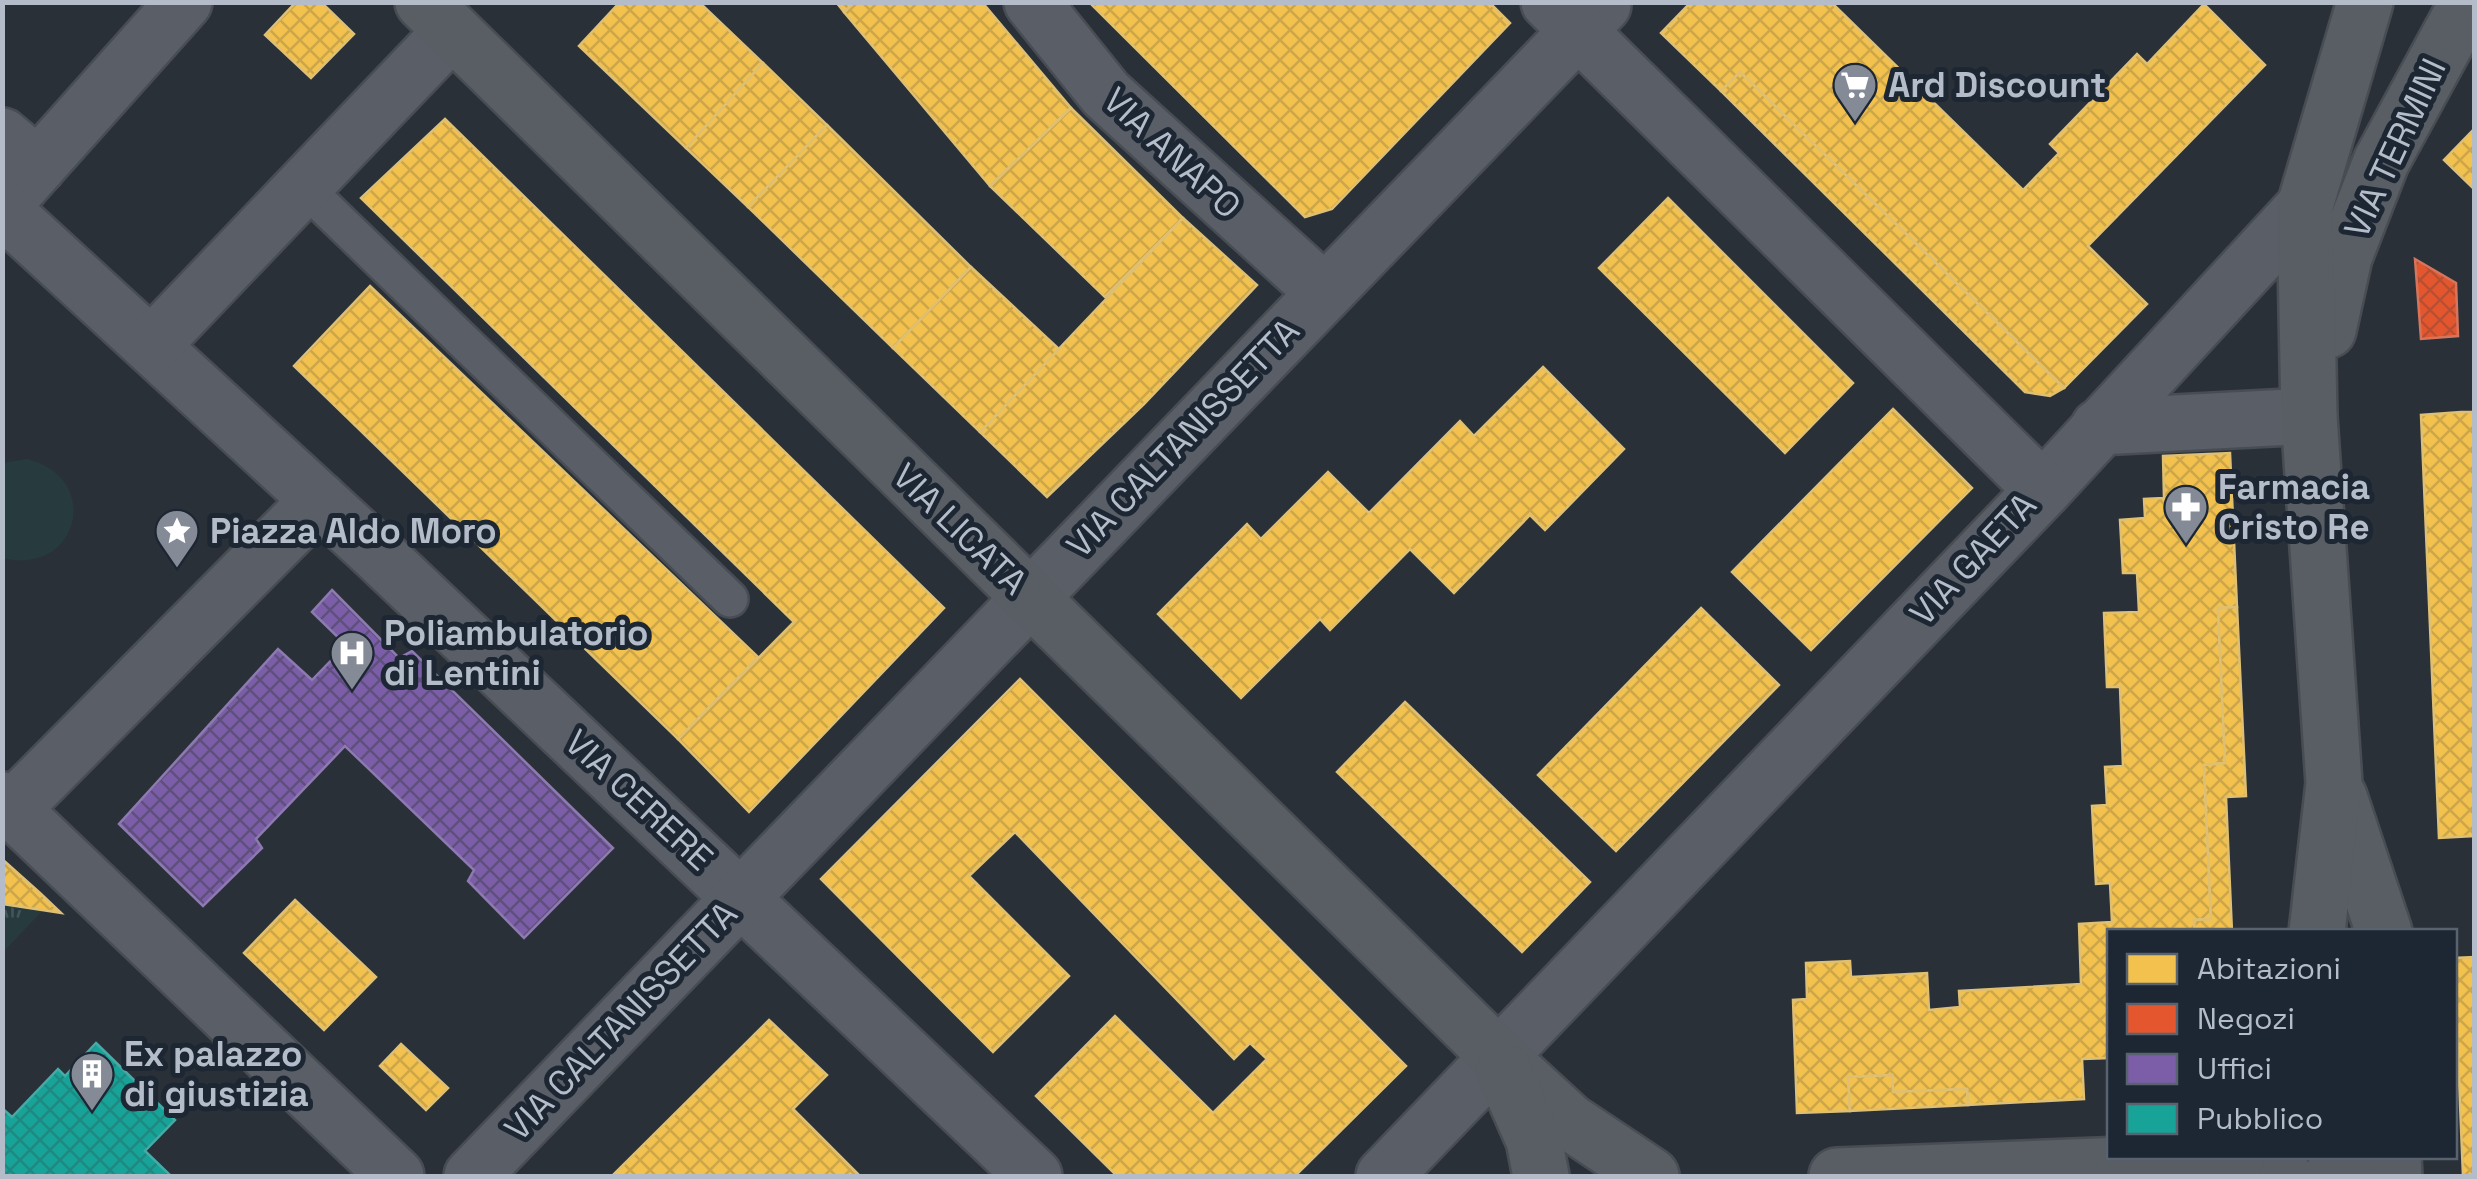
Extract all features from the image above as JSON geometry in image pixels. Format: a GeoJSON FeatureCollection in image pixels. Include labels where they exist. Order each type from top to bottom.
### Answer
{"type":"FeatureCollection","features":[{"type":"Feature","properties":{"kind":"street"},"geometry":{"type":"LineString","coordinates":[[11,179],[184,2]]}},
{"type":"Feature","properties":{"kind":"street","name":"VIA ANAPO"},"geometry":{"type":"LineString","coordinates":[[1032,2],[1106,94],[1324,292]]}},
{"type":"Feature","properties":{"kind":"street","name":"VIA TERMINI"},"geometry":{"type":"LineString","coordinates":[[2317,929],[2334,783],[2309,416],[2306,206],[2365,2]]}},
{"type":"Feature","properties":{"kind":"street","name":"VIA TERMINI"},"geometry":{"type":"LineString","coordinates":[[2309,416],[2344,257],[2381,162],[2468,2]]}},
{"type":"Feature","properties":{"kind":"street","name":"VIA CALTANISSETTA"},"geometry":{"type":"LineString","coordinates":[[472,1176],[1324,292],[1578,12]]}},
{"type":"Feature","properties":{"kind":"street","name":"VIA GAETA"},"geometry":{"type":"LineString","coordinates":[[1392,1167],[2043,490],[1578,12]]}},
{"type":"Feature","properties":{"kind":"street"},"geometry":{"type":"LineString","coordinates":[[154,344],[304,187],[437,17]]}},
{"type":"Feature","properties":{"kind":"street","name":"VIA LICATA"},"geometry":{"type":"LineString","coordinates":[[437,17],[1497,1055],[1570,1122],[1649,1173]]}},
{"type":"Feature","properties":{"kind":"street","name":"VIA CERERE"},"geometry":{"type":"LineString","coordinates":[[11,179],[154,344],[1034,1176]]}},
{"type":"Feature","properties":{"kind":"street"},"geometry":{"type":"LineString","coordinates":[[2043,490],[2306,206]]}},
{"type":"Feature","properties":{"kind":"street"},"geometry":{"type":"LineString","coordinates":[[2099,427],[2309,416]]}},
{"type":"Feature","properties":{"kind":"street"},"geometry":{"type":"LineString","coordinates":[[319,500],[7,805],[396,1176]]}},
{"type":"Feature","properties":{"kind":"street","name":"VIA TERMINI"},"geometry":{"type":"LineString","coordinates":[[2334,783],[2383,929]]}},
{"type":"Feature","properties":{"kind":"street"},"geometry":{"type":"LineString","coordinates":[[1497,1055],[1534,1140],[1541,1176]]}},
{"type":"Feature","properties":{"kind":"street"},"geometry":{"type":"LineString","coordinates":[[1837,1176],[2232,1159],[2284,1176]]}},
{"type":"Feature","properties":{"kind":"street"},"geometry":{"type":"LineString","coordinates":[[1555,1176],[1592,1160],[1649,1173]]}},
{"type":"Feature","properties":{"kind":"lane"},"geometry":{"type":"LineString","coordinates":[[304,187],[730,599]]}},
{"type":"Feature","properties":{"kind":"green space"},"geometry":{"type":"Polygon","coordinates":[[[27,459],[51,469],[66,485],[73,504],[72,523],[64,540],[49,553],[29,560],[3,558],[3,463],[27,459]]]}},
{"type":"Feature","properties":{"kind":"green space"},"geometry":{"type":"Polygon","coordinates":[[[3,904],[44,909],[3,952],[3,904]]]}},
{"type":"Feature","properties":{"kind":"building: Abitazioni"},"geometry":{"type":"Polygon","coordinates":[[[296,2],[321,2],[354,34],[311,78],[265,35],[296,2]]]}},
{"type":"Feature","properties":{"kind":"building: Abitazioni"},"geometry":{"type":"Polygon","coordinates":[[[620,2],[699,2],[763,63],[686,148],[579,46],[620,2]]]}},
{"type":"Feature","properties":{"kind":"building: Abitazioni"},"geometry":{"type":"Polygon","coordinates":[[[836,2],[855,2],[844,12],[836,2]]]}},
{"type":"Feature","properties":{"kind":"building: Abitazioni"},"geometry":{"type":"Polygon","coordinates":[[[855,2],[982,2],[1071,108],[990,186],[844,12],[855,2]]]}},
{"type":"Feature","properties":{"kind":"building: Abitazioni"},"geometry":{"type":"Polygon","coordinates":[[[1089,2],[1489,2],[1510,23],[1332,209],[1305,217],[1089,2]]]}},
{"type":"Feature","properties":{"kind":"building: Abitazioni"},"geometry":{"type":"Polygon","coordinates":[[[1691,2],[1831,2],[2023,190],[2059,153],[2050,144],[2137,54],[2147,64],[2204,4],[2265,65],[2088,246],[2147,304],[2064,388],[1740,72],[1721,91],[1661,33],[1691,2]]]}},
{"type":"Feature","properties":{"kind":"building: Abitazioni"},"geometry":{"type":"Polygon","coordinates":[[[763,63],[827,125],[748,207],[686,148],[763,63]]]}},
{"type":"Feature","properties":{"kind":"building: Abitazioni"},"geometry":{"type":"Polygon","coordinates":[[[1740,72],[2064,388],[2050,396],[2025,392],[1721,91],[1740,72]]]}},
{"type":"Feature","properties":{"kind":"building: Abitazioni"},"geometry":{"type":"Polygon","coordinates":[[[1071,108],[1183,218],[1105,297],[990,186],[1071,108]]]}},
{"type":"Feature","properties":{"kind":"building: Abitazioni"},"geometry":{"type":"Polygon","coordinates":[[[445,119],[944,608],[749,812],[678,739],[794,622],[361,198],[445,119]]]}},
{"type":"Feature","properties":{"kind":"building: Abitazioni"},"geometry":{"type":"Polygon","coordinates":[[[827,125],[971,267],[893,348],[748,207],[827,125]]]}},
{"type":"Feature","properties":{"kind":"building: Abitazioni"},"geometry":{"type":"Polygon","coordinates":[[[2474,129],[2474,189],[2444,160],[2474,129]]]}},
{"type":"Feature","properties":{"kind":"building: Abitazioni"},"geometry":{"type":"Polygon","coordinates":[[[1668,198],[1853,383],[1785,453],[1599,268],[1668,198]]]}},
{"type":"Feature","properties":{"kind":"building: Abitazioni"},"geometry":{"type":"Polygon","coordinates":[[[1183,218],[1257,285],[1144,404],[1047,497],[980,432],[1183,218]]]}},
{"type":"Feature","properties":{"kind":"building: Abitazioni"},"geometry":{"type":"Polygon","coordinates":[[[971,267],[1059,349],[980,432],[893,348],[971,267]]]}},
{"type":"Feature","properties":{"kind":"building: Abitazioni"},"geometry":{"type":"Polygon","coordinates":[[[370,286],[758,657],[678,739],[294,366],[370,286]]]}},
{"type":"Feature","properties":{"kind":"building: Abitazioni"},"geometry":{"type":"Polygon","coordinates":[[[1543,367],[1624,449],[1545,530],[1530,515],[1454,593],[1410,549],[1330,630],[1320,619],[1241,698],[1158,614],[1247,524],[1261,539],[1328,472],[1369,513],[1460,421],[1474,436],[1543,367]]]}},
{"type":"Feature","properties":{"kind":"building: Abitazioni"},"geometry":{"type":"Polygon","coordinates":[[[1893,409],[1972,488],[1811,650],[1732,572],[1893,409]]]}},
{"type":"Feature","properties":{"kind":"building: Abitazioni"},"geometry":{"type":"Polygon","coordinates":[[[2474,412],[2474,836],[2439,838],[2421,415],[2474,412]]]}},
{"type":"Feature","properties":{"kind":"building: Abitazioni"},"geometry":{"type":"Polygon","coordinates":[[[2230,453],[2237,607],[2218,608],[2225,763],[2204,765],[2211,919],[2194,920],[2195,929],[2107,929],[2107,1058],[2082,1059],[2084,1099],[1968,1105],[1967,1089],[1893,1092],[1892,1075],[1848,1077],[1850,1111],[1797,1113],[1793,1000],[1807,999],[1806,963],[1850,961],[1851,977],[1927,973],[1929,1010],[1960,1007],[1959,991],[2081,984],[2079,924],[2112,922],[2110,883],[2096,884],[2092,806],[2107,805],[2105,767],[2123,766],[2120,687],[2107,687],[2104,613],[2139,612],[2137,573],[2123,573],[2120,520],[2145,518],[2144,499],[2164,498],[2163,456],[2230,453]]]}},
{"type":"Feature","properties":{"kind":"building: Abitazioni"},"geometry":{"type":"Polygon","coordinates":[[[2237,607],[2246,796],[2226,797],[2232,929],[2195,929],[2194,920],[2211,919],[2204,765],[2225,763],[2218,608],[2237,607]]]}},
{"type":"Feature","properties":{"kind":"building: Abitazioni"},"geometry":{"type":"Polygon","coordinates":[[[1701,608],[1779,685],[1616,851],[1538,775],[1701,608]]]}},
{"type":"Feature","properties":{"kind":"building: Abitazioni"},"geometry":{"type":"Polygon","coordinates":[[[1020,679],[1406,1066],[1295,1176],[1117,1176],[1036,1096],[1115,1016],[1213,1113],[1267,1059],[1250,1043],[1234,1059],[1015,832],[969,876],[1069,976],[993,1052],[821,879],[1020,679]]]}},
{"type":"Feature","properties":{"kind":"building: Abitazioni"},"geometry":{"type":"Polygon","coordinates":[[[1405,702],[1590,882],[1522,952],[1337,772],[1405,702]]]}},
{"type":"Feature","properties":{"kind":"building: Abitazioni"},"geometry":{"type":"Polygon","coordinates":[[[2,859],[40,893],[61,913],[2,904],[2,859]]]}},
{"type":"Feature","properties":{"kind":"building: Abitazioni"},"geometry":{"type":"Polygon","coordinates":[[[295,900],[376,977],[324,1030],[244,953],[295,900]]]}},
{"type":"Feature","properties":{"kind":"building: Abitazioni"},"geometry":{"type":"Polygon","coordinates":[[[2474,957],[2474,1176],[2463,1176],[2457,958],[2474,957]]]}},
{"type":"Feature","properties":{"kind":"building: Abitazioni"},"geometry":{"type":"Polygon","coordinates":[[[769,1020],[827,1075],[793,1109],[860,1176],[612,1176],[769,1020]]]}},
{"type":"Feature","properties":{"kind":"building: Abitazioni"},"geometry":{"type":"Polygon","coordinates":[[[401,1044],[448,1088],[426,1110],[380,1066],[401,1044]]]}},
{"type":"Feature","properties":{"kind":"building: Abitazioni"},"geometry":{"type":"Polygon","coordinates":[[[1892,1075],[1893,1092],[1967,1089],[1968,1105],[1850,1111],[1848,1077],[1892,1075]]]}},
{"type":"Feature","properties":{"kind":"building: Negozi"},"geometry":{"type":"Polygon","coordinates":[[[2415,259],[2456,283],[2458,336],[2421,339],[2415,259]]]}},
{"type":"Feature","properties":{"kind":"building: Uffici"},"geometry":{"type":"Polygon","coordinates":[[[332,590],[399,658],[412,651],[613,848],[524,938],[468,881],[474,870],[345,746],[256,839],[262,848],[203,906],[119,824],[278,649],[312,680],[346,645],[312,612],[332,590]]]}},
{"type":"Feature","properties":{"kind":"building: Pubblico","name":"Ex palazzo di giustizia"},"geometry":{"type":"Polygon","coordinates":[[[96,1043],[175,1120],[145,1151],[171,1176],[2,1176],[2,1108],[12,1117],[58,1069],[65,1076],[96,1043]]]}},
{"type":"Feature","properties":{"kind":"place","name":"Ard Discount"},"geometry":{"type":"Point","coordinates":[1855,123]}},
{"type":"Feature","properties":{"kind":"place","name":"Farmacia Cristo Re"},"geometry":{"type":"Point","coordinates":[2186,545]}},
{"type":"Feature","properties":{"kind":"place","name":"Piazza Aldo Moro"},"geometry":{"type":"Point","coordinates":[177,569]}},
{"type":"Feature","properties":{"kind":"place","name":"Poliambulatorio di Lentini"},"geometry":{"type":"Point","coordinates":[352,691]}},
{"type":"Feature","properties":{"kind":"place","name":"Ex palazzo di giustizia"},"geometry":{"type":"Point","coordinates":[92,1112]}}]}
